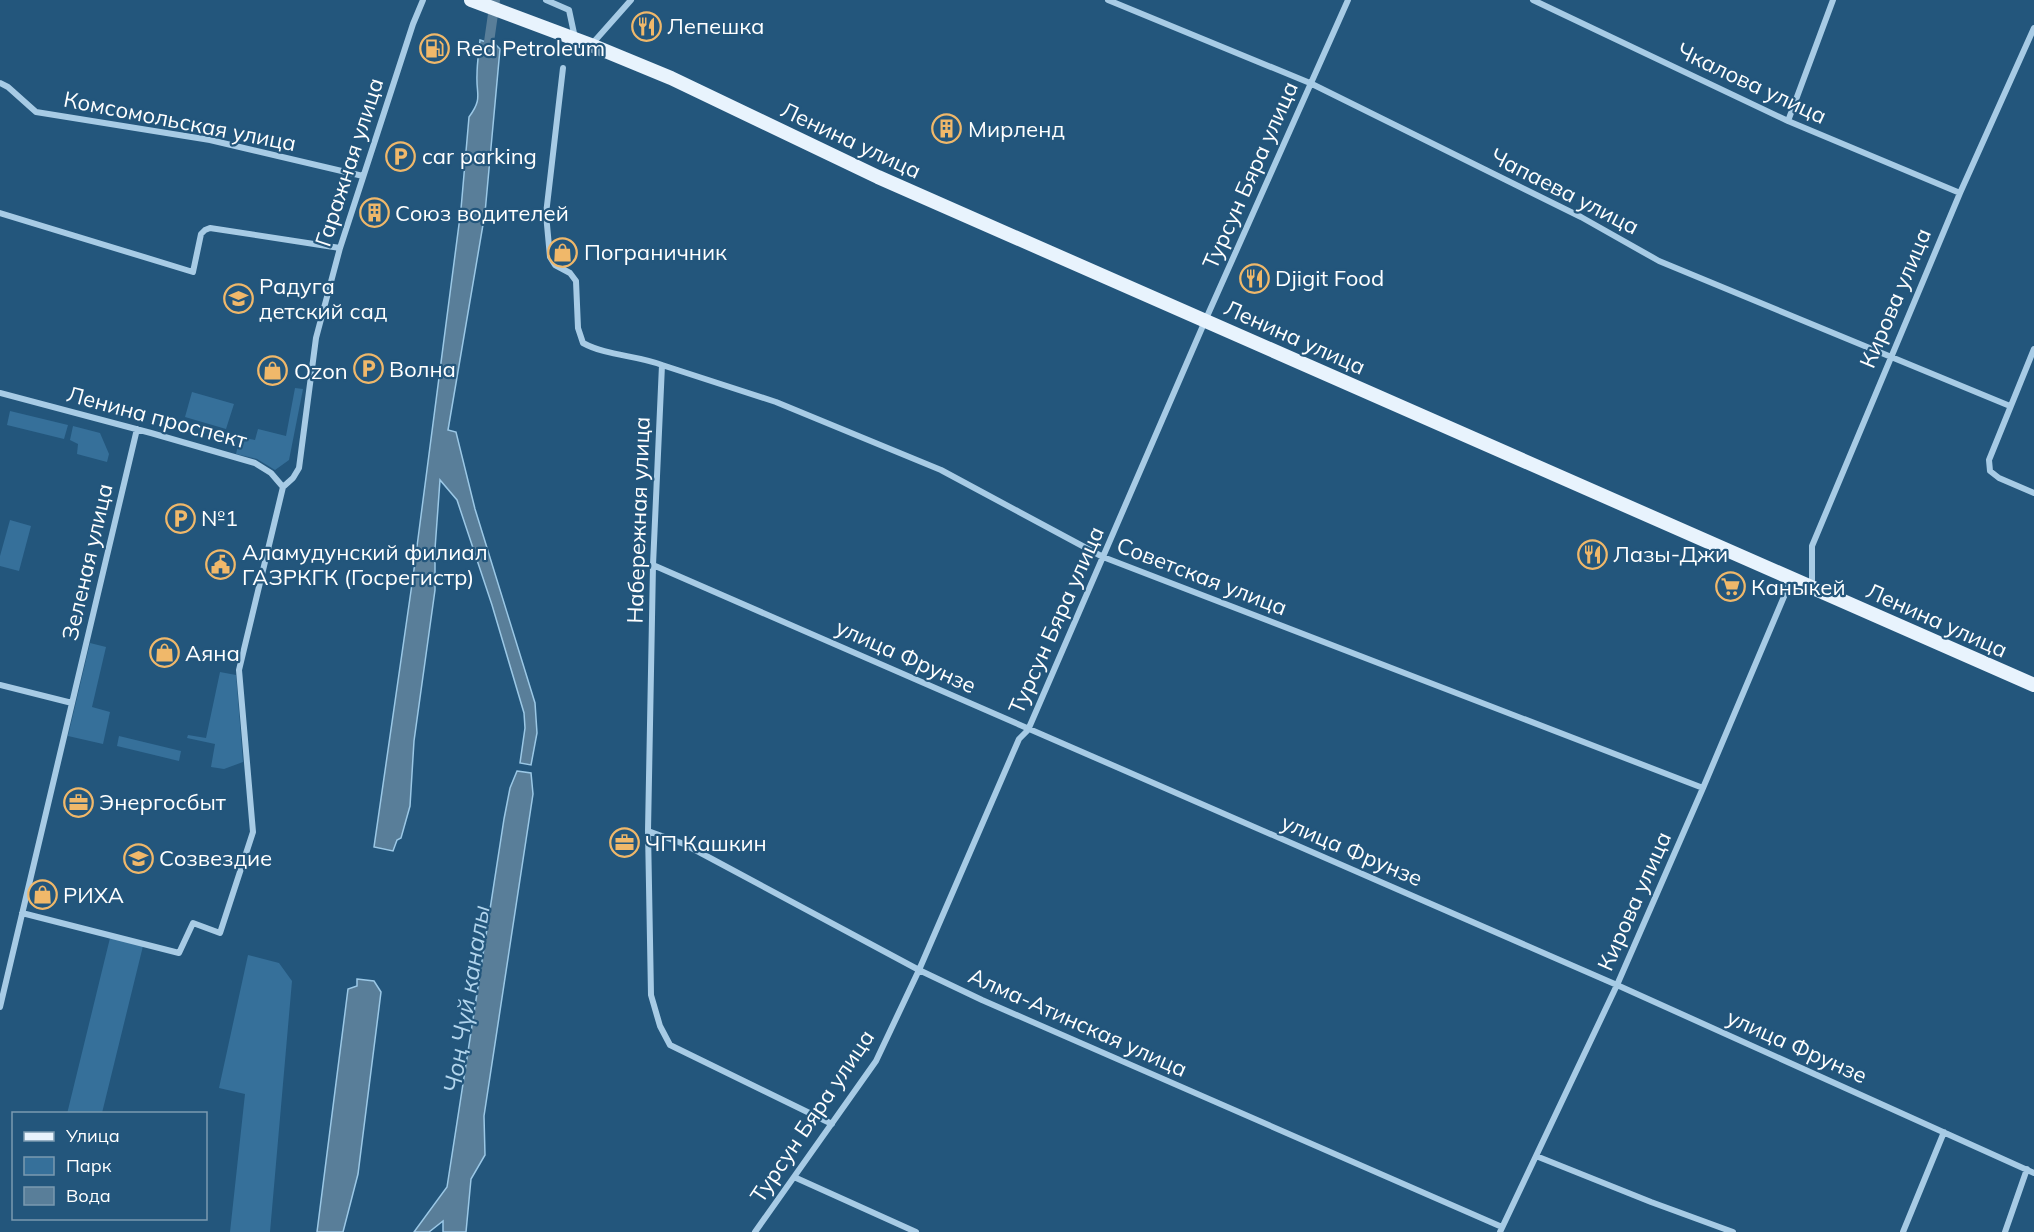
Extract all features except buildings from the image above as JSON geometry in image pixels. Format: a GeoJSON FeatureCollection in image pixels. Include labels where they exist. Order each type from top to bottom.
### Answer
{"type":"FeatureCollection","features":[{"type":"Feature","properties":{"kind":"main road","name":"Ленина улица"},"geometry":{"type":"LineString","coordinates":[[471,0],[591,45],[681,83],[878,177],[2034,685]]}},
{"type":"Feature","properties":{"kind":"street","name":"Гаражная улица"},"geometry":{"type":"LineString","coordinates":[[283,487],[299,468],[316,338],[340,248],[413,24],[423,0]]}},
{"type":"Feature","properties":{"kind":"street"},"geometry":{"type":"LineString","coordinates":[[546,0],[569,10],[575,39]]}},
{"type":"Feature","properties":{"kind":"street"},"geometry":{"type":"LineString","coordinates":[[591,45],[631,0]]}},
{"type":"Feature","properties":{"kind":"street","name":"Чапаева улица"},"geometry":{"type":"LineString","coordinates":[[1108,0],[1310,83],[1581,217],[1659,261],[2010,406]]}},
{"type":"Feature","properties":{"kind":"street","name":"Турсун Бяра улица"},"geometry":{"type":"LineString","coordinates":[[755,1232],[876,1061],[919,970],[1019,739],[1028,729],[1205,321],[1348,0]]}},
{"type":"Feature","properties":{"kind":"street","name":"Чкалова улица"},"geometry":{"type":"LineString","coordinates":[[1533,0],[1788,121],[1960,193]]}},
{"type":"Feature","properties":{"kind":"street"},"geometry":{"type":"LineString","coordinates":[[1788,121],[1833,0]]}},
{"type":"Feature","properties":{"kind":"street","name":"Кирова улица"},"geometry":{"type":"LineString","coordinates":[[1812,588],[1812,546],[1960,193],[2034,28]]}},
{"type":"Feature","properties":{"kind":"street"},"geometry":{"type":"LineString","coordinates":[[563,68],[546,214],[550,257],[555,265],[570,273],[576,281],[578,328],[583,344],[662,365]]}},
{"type":"Feature","properties":{"kind":"street","name":"Комсомольская улица"},"geometry":{"type":"LineString","coordinates":[[0,83],[8,87],[36,112],[210,140],[363,176]]}},
{"type":"Feature","properties":{"kind":"street"},"geometry":{"type":"LineString","coordinates":[[0,213],[193,272],[201,234],[210,228],[340,248]]}},
{"type":"Feature","properties":{"kind":"street"},"geometry":{"type":"LineString","coordinates":[[2034,349],[1989,460],[1990,471],[1999,478],[2034,493]]}},
{"type":"Feature","properties":{"kind":"street","name":"Советская улица"},"geometry":{"type":"LineString","coordinates":[[662,365],[776,402],[941,470],[1103,557],[1703,788]]}},
{"type":"Feature","properties":{"kind":"street","name":"Набережная улица"},"geometry":{"type":"LineString","coordinates":[[662,365],[654,565],[648,831],[651,995],[660,1026],[670,1045],[832,1124]]}},
{"type":"Feature","properties":{"kind":"street","name":"Ленина проспект"},"geometry":{"type":"LineString","coordinates":[[0,393],[255,463],[271,473],[283,487]]}},
{"type":"Feature","properties":{"kind":"street","name":"Зеленая улица"},"geometry":{"type":"LineString","coordinates":[[0,1007],[137,429]]}},
{"type":"Feature","properties":{"kind":"street"},"geometry":{"type":"LineString","coordinates":[[22,913],[179,953],[193,923],[220,933],[253,832],[240,670],[283,487]]}},
{"type":"Feature","properties":{"kind":"street","name":"улица Фрунзе"},"geometry":{"type":"LineString","coordinates":[[654,565],[1617,985],[2034,1173]]}},
{"type":"Feature","properties":{"kind":"street","name":"Кирова улица"},"geometry":{"type":"LineString","coordinates":[[1501,1230],[1617,985],[1791,580]]}},
{"type":"Feature","properties":{"kind":"street"},"geometry":{"type":"LineString","coordinates":[[0,685],[72,703]]}},
{"type":"Feature","properties":{"kind":"street","name":"Алма-Атинская улица"},"geometry":{"type":"LineString","coordinates":[[648,831],[684,844],[919,970],[993,1005],[1501,1230]]}},
{"type":"Feature","properties":{"kind":"street"},"geometry":{"type":"LineString","coordinates":[[1903,1232],[1944,1132]]}},
{"type":"Feature","properties":{"kind":"street"},"geometry":{"type":"LineString","coordinates":[[1536,1156],[1733,1232]]}},
{"type":"Feature","properties":{"kind":"street"},"geometry":{"type":"LineString","coordinates":[[2005,1232],[2027,1169]]}},
{"type":"Feature","properties":{"kind":"street"},"geometry":{"type":"LineString","coordinates":[[794,1177],[916,1232]]}},
{"type":"Feature","properties":{"kind":"green space"},"geometry":{"type":"Polygon","coordinates":[[[295,388],[303,389],[289,460],[275,470],[257,459],[236,454],[240,437],[255,440],[258,429],[286,436],[295,388]]]}},
{"type":"Feature","properties":{"kind":"green space"},"geometry":{"type":"Polygon","coordinates":[[[192,392],[234,404],[226,429],[185,417],[192,392]]]}},
{"type":"Feature","properties":{"kind":"green space"},"geometry":{"type":"Polygon","coordinates":[[[10,411],[68,425],[64,439],[7,425],[10,411]]]}},
{"type":"Feature","properties":{"kind":"green space"},"geometry":{"type":"Polygon","coordinates":[[[73,426],[100,433],[109,454],[107,462],[77,454],[78,444],[70,440],[73,426]]]}},
{"type":"Feature","properties":{"kind":"green space"},"geometry":{"type":"Polygon","coordinates":[[[10,520],[31,526],[19,571],[0,566],[0,556],[10,520]]]}},
{"type":"Feature","properties":{"kind":"green space"},"geometry":{"type":"Polygon","coordinates":[[[90,643],[106,647],[92,707],[110,712],[103,744],[68,736],[90,643]]]}},
{"type":"Feature","properties":{"kind":"green space"},"geometry":{"type":"Polygon","coordinates":[[[220,672],[236,675],[243,762],[224,769],[211,767],[215,744],[187,738],[188,735],[206,738],[220,672]]]}},
{"type":"Feature","properties":{"kind":"green space"},"geometry":{"type":"Polygon","coordinates":[[[119,736],[181,751],[179,761],[117,746],[119,736]]]}},
{"type":"Feature","properties":{"kind":"green space"},"geometry":{"type":"Polygon","coordinates":[[[110,938],[143,946],[102,1112],[67,1112],[110,938]]]}},
{"type":"Feature","properties":{"kind":"green space"},"geometry":{"type":"Polygon","coordinates":[[[248,955],[279,963],[292,981],[270,1232],[230,1232],[245,1094],[219,1088],[248,955]]]}},
{"type":"Feature","properties":{"kind":"water"},"geometry":{"type":"Polygon","coordinates":[[[480,40],[496,45],[500,49],[485,213],[448,430],[456,432],[475,509],[535,703],[537,733],[531,765],[520,763],[525,728],[524,713],[492,605],[457,500],[440,480],[435,549],[435,590],[414,741],[410,806],[401,838],[397,840],[393,851],[374,847],[413,577],[461,209],[469,117],[478,96],[477,71],[480,40]]]}},
{"type":"Feature","properties":{"kind":"water"},"geometry":{"type":"Polygon","coordinates":[[[517,771],[531,773],[533,794],[484,1116],[485,1155],[471,1179],[466,1232],[443,1232],[443,1221],[429,1232],[414,1232],[447,1187],[504,819],[510,788],[517,771]]]}},
{"type":"Feature","properties":{"kind":"water"},"geometry":{"type":"Polygon","coordinates":[[[357,979],[374,981],[381,992],[358,1174],[343,1232],[317,1232],[348,989],[357,986],[357,979]]]}},
{"type":"Feature","properties":{"kind":"waterway","name":"Чоң Чүй каналы"},"geometry":{"type":"LineString","coordinates":[[487,56],[495,0]]}},
{"type":"Feature","properties":{"kind":"place","name":"Лепешка"},"geometry":{"type":"Point","coordinates":[646,26]}},
{"type":"Feature","properties":{"kind":"place","name":"Red Petroleum"},"geometry":{"type":"Point","coordinates":[435,48]}},
{"type":"Feature","properties":{"kind":"place","name":"Мирленд"},"geometry":{"type":"Point","coordinates":[947,129]}},
{"type":"Feature","properties":{"kind":"place","name":"car parking"},"geometry":{"type":"Point","coordinates":[401,156]}},
{"type":"Feature","properties":{"kind":"place","name":"Союз водителей"},"geometry":{"type":"Point","coordinates":[374,213]}},
{"type":"Feature","properties":{"kind":"place","name":"Пограничник"},"geometry":{"type":"Point","coordinates":[563,252]}},
{"type":"Feature","properties":{"kind":"place","name":"Djigit Food"},"geometry":{"type":"Point","coordinates":[1254,278]}},
{"type":"Feature","properties":{"kind":"place","name":"Радуга детский сад"},"geometry":{"type":"Point","coordinates":[238,299]}},
{"type":"Feature","properties":{"kind":"place","name":"Волна"},"geometry":{"type":"Point","coordinates":[368,369]}},
{"type":"Feature","properties":{"kind":"place","name":"Ozon"},"geometry":{"type":"Point","coordinates":[273,371]}},
{"type":"Feature","properties":{"kind":"place","name":"№1"},"geometry":{"type":"Point","coordinates":[180,518]}},
{"type":"Feature","properties":{"kind":"place","name":"Лазы-Джи"},"geometry":{"type":"Point","coordinates":[1592,554]}},
{"type":"Feature","properties":{"kind":"place","name":"Аламудунский филиал ГАЗРКГК (Госрегистр)"},"geometry":{"type":"Point","coordinates":[221,565]}},
{"type":"Feature","properties":{"kind":"place","name":"Каныкей"},"geometry":{"type":"Point","coordinates":[1730,587]}},
{"type":"Feature","properties":{"kind":"place","name":"Аяна"},"geometry":{"type":"Point","coordinates":[164,653]}},
{"type":"Feature","properties":{"kind":"place","name":"Энергосбыт"},"geometry":{"type":"Point","coordinates":[78,802]}},
{"type":"Feature","properties":{"kind":"place","name":"ЧП Кашкин"},"geometry":{"type":"Point","coordinates":[624,843]}},
{"type":"Feature","properties":{"kind":"place","name":"Созвездие"},"geometry":{"type":"Point","coordinates":[138,858]}},
{"type":"Feature","properties":{"kind":"place","name":"РИХА"},"geometry":{"type":"Point","coordinates":[42,895]}}]}
